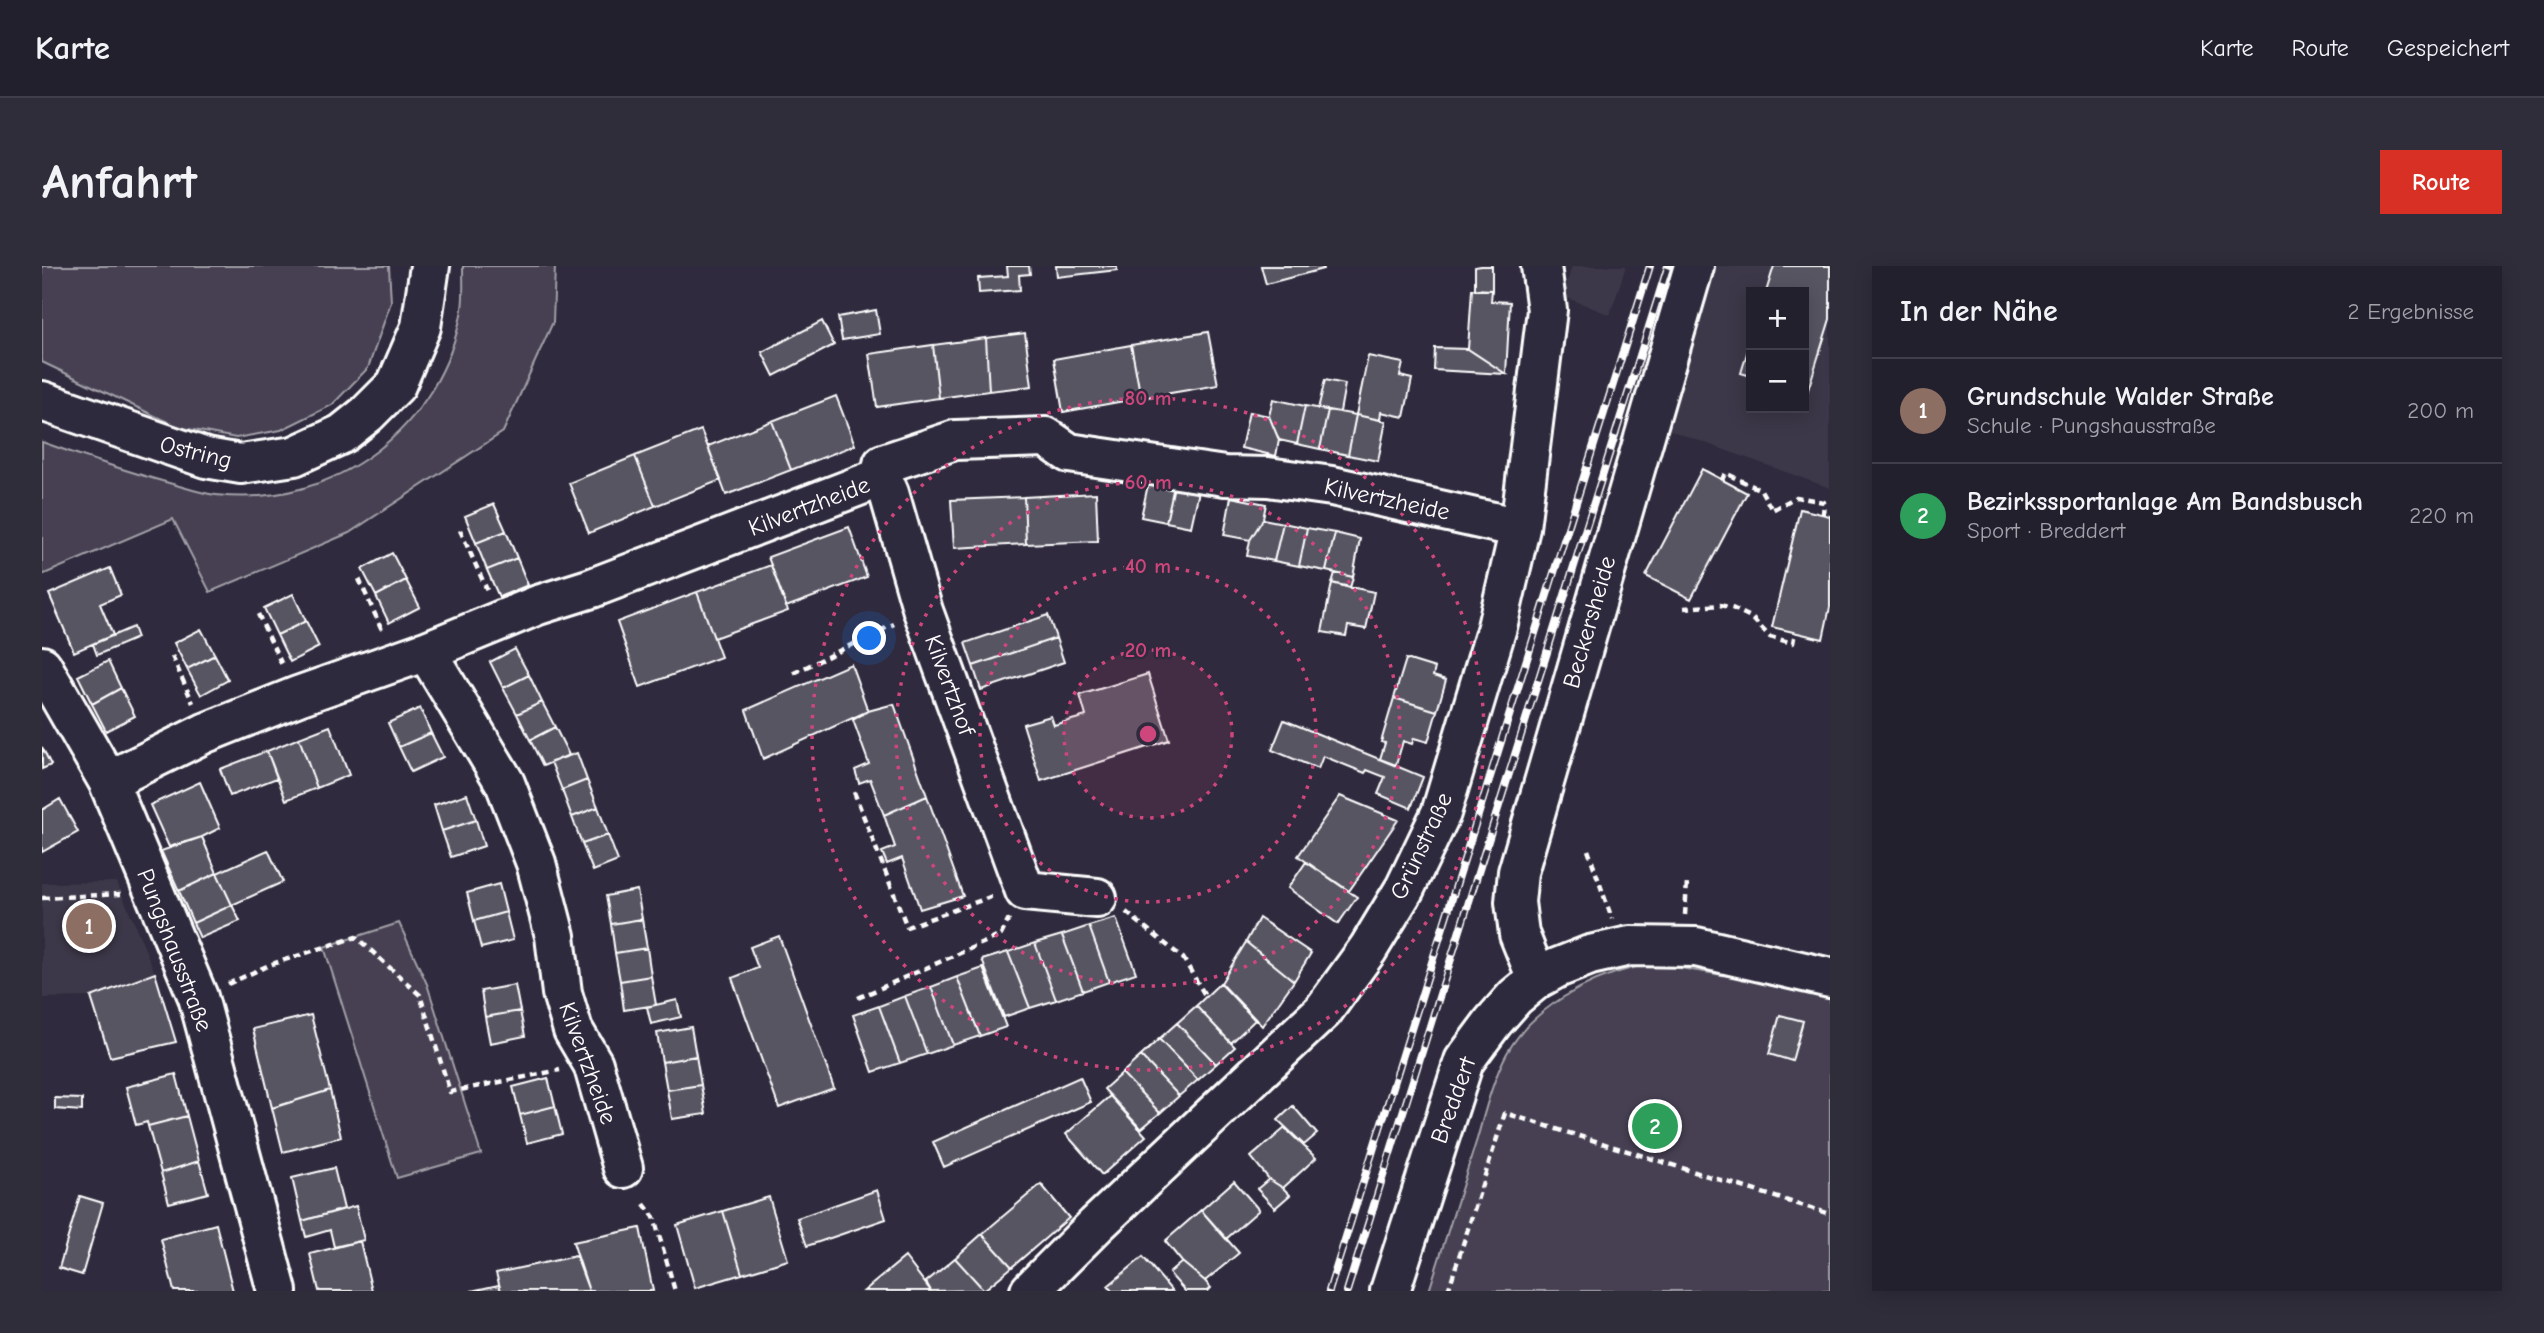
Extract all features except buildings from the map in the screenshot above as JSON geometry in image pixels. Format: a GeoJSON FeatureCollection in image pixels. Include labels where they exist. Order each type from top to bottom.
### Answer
{"type":"FeatureCollection","features":[{"type":"Feature","properties":{"kind":"street"},"geometry":{"type":"LineString","coordinates":[[411,266],[421,327]]}},
{"type":"Feature","properties":{"kind":"street","name":"Ostring"},"geometry":{"type":"LineString","coordinates":[[42,401],[206,458],[240,464],[294,456],[342,434],[368,414],[396,385],[421,327],[430,266]]}},
{"type":"Feature","properties":{"kind":"street","name":"Grünstraße"},"geometry":{"type":"LineString","coordinates":[[1030,1291],[1323,1011],[1368,949],[1405,888],[1441,813],[1497,627],[1520,528],[1547,310],[1541,266]]}},
{"type":"Feature","properties":{"kind":"street","name":"Beckersheide"},"geometry":{"type":"LineString","coordinates":[[1538,979],[1519,934],[1515,902],[1518,872],[1694,266]]}},
{"type":"Feature","properties":{"kind":"street","name":"Kilvertzheide"},"geometry":{"type":"LineString","coordinates":[[108,781],[205,733],[310,691],[855,490],[882,477],[883,464],[955,440],[1046,437],[1069,453],[1225,476],[1268,477],[1332,486],[1520,528]]}},
{"type":"Feature","properties":{"kind":"street","name":"Kilvertzhof"},"geometry":{"type":"LineString","coordinates":[[882,477],[923,611],[1025,891]]}},
{"type":"Feature","properties":{"kind":"street","name":"Kilvertzheide"},"geometry":{"type":"LineString","coordinates":[[426,650],[505,783],[536,863],[555,936],[562,993],[573,1030],[593,1064],[623,1168]]}},
{"type":"Feature","properties":{"kind":"street","name":"Pungshausstraße"},"geometry":{"type":"LineString","coordinates":[[42,666],[108,781],[198,997],[277,1291]]}},
{"type":"Feature","properties":{"kind":"street"},"geometry":{"type":"LineString","coordinates":[[1025,891],[1097,898]]}},
{"type":"Feature","properties":{"kind":"street","name":"Breddert"},"geometry":{"type":"LineString","coordinates":[[1390,1291],[1464,1061],[1515,997],[1538,979],[1590,955],[1630,946],[1656,945],[1696,947],[1830,978]]}},
{"type":"Feature","properties":{"kind":"path"},"geometry":{"type":"LineString","coordinates":[[1722,480],[1725,472],[1761,489],[1772,510],[1796,497],[1824,502],[1823,514]]}},
{"type":"Feature","properties":{"kind":"path"},"geometry":{"type":"LineString","coordinates":[[460,530],[492,603]]}},
{"type":"Feature","properties":{"kind":"path"},"geometry":{"type":"LineString","coordinates":[[359,579],[388,642]]}},
{"type":"Feature","properties":{"kind":"path"},"geometry":{"type":"LineString","coordinates":[[1684,608],[1720,605],[1732,608],[1751,617],[1770,638],[1793,643],[1796,632]]}},
{"type":"Feature","properties":{"kind":"path"},"geometry":{"type":"LineString","coordinates":[[794,673],[923,611]]}},
{"type":"Feature","properties":{"kind":"path"},"geometry":{"type":"LineString","coordinates":[[258,614],[284,669]]}},
{"type":"Feature","properties":{"kind":"path"},"geometry":{"type":"LineString","coordinates":[[172,656],[198,715]]}},
{"type":"Feature","properties":{"kind":"path"},"geometry":{"type":"LineString","coordinates":[[853,792],[906,927],[984,897],[1025,891]]}},
{"type":"Feature","properties":{"kind":"path"},"geometry":{"type":"LineString","coordinates":[[1588,850],[1616,930]]}},
{"type":"Feature","properties":{"kind":"path"},"geometry":{"type":"LineString","coordinates":[[1685,918],[1687,882]]}},
{"type":"Feature","properties":{"kind":"path"},"geometry":{"type":"LineString","coordinates":[[858,999],[1001,935],[1025,891]]}},
{"type":"Feature","properties":{"kind":"path"},"geometry":{"type":"LineString","coordinates":[[42,898],[123,894]]}},
{"type":"Feature","properties":{"kind":"path"},"geometry":{"type":"LineString","coordinates":[[1097,898],[1131,915],[1183,958],[1206,997]]}},
{"type":"Feature","properties":{"kind":"path"},"geometry":{"type":"LineString","coordinates":[[217,988],[269,965],[356,937],[420,995],[450,1092],[593,1064]]}},
{"type":"Feature","properties":{"kind":"path"},"geometry":{"type":"LineString","coordinates":[[1448,1291],[1505,1112],[1830,1213]]}},
{"type":"Feature","properties":{"kind":"path"},"geometry":{"type":"LineString","coordinates":[[644,1204],[654,1217],[675,1291]]}},
{"type":"Feature","properties":{"kind":"shaded area"},"geometry":{"type":"Polygon","coordinates":[[[42,266],[389,266],[391,302],[368,368],[332,405],[281,430],[236,438],[178,427],[42,362],[42,266]]]}},
{"type":"Feature","properties":{"kind":"shaded area"},"geometry":{"type":"Polygon","coordinates":[[[463,266],[555,266],[553,322],[503,432],[349,533],[210,592],[173,519],[42,575],[42,442],[137,474],[216,495],[260,496],[302,488],[341,473],[376,452],[407,423],[432,390],[451,351],[462,309],[463,266]]]}},
{"type":"Feature","properties":{"kind":"shaded area"},"geometry":{"type":"Polygon","coordinates":[[[1572,266],[1626,266],[1610,315],[1563,296],[1572,266]]]}},
{"type":"Feature","properties":{"kind":"shaded area"},"geometry":{"type":"Polygon","coordinates":[[[1710,266],[1830,266],[1830,488],[1669,430],[1679,365],[1710,266]]]}},
{"type":"Feature","properties":{"kind":"shaded area"},"geometry":{"type":"Polygon","coordinates":[[[117,882],[155,973],[91,997],[42,998],[42,883],[117,882]]]}},
{"type":"Feature","properties":{"kind":"shaded area"},"geometry":{"type":"Polygon","coordinates":[[[399,923],[427,984],[481,1154],[397,1178],[324,947],[399,923]]]}},
{"type":"Feature","properties":{"kind":"shaded area"},"geometry":{"type":"Polygon","coordinates":[[[1636,967],[1674,967],[1830,993],[1830,1291],[1429,1291],[1490,1095],[1507,1053],[1531,1022],[1563,997],[1599,979],[1636,967]]]}},
{"type":"Feature","properties":{"kind":"railway"},"geometry":{"type":"LineString","coordinates":[[1329,1291],[1650,266]]}},
{"type":"Feature","properties":{"kind":"railway"},"geometry":{"type":"LineString","coordinates":[[1347,1291],[1668,266]]}},
{"type":"Feature","properties":{"kind":"place","name":"Grundschule Walder Straße"},"geometry":{"type":"Point","coordinates":[89,926]}},
{"type":"Feature","properties":{"kind":"place","name":"Bezirkssportanlage Am Bandsbusch"},"geometry":{"type":"Point","coordinates":[1655,1126]}}]}
